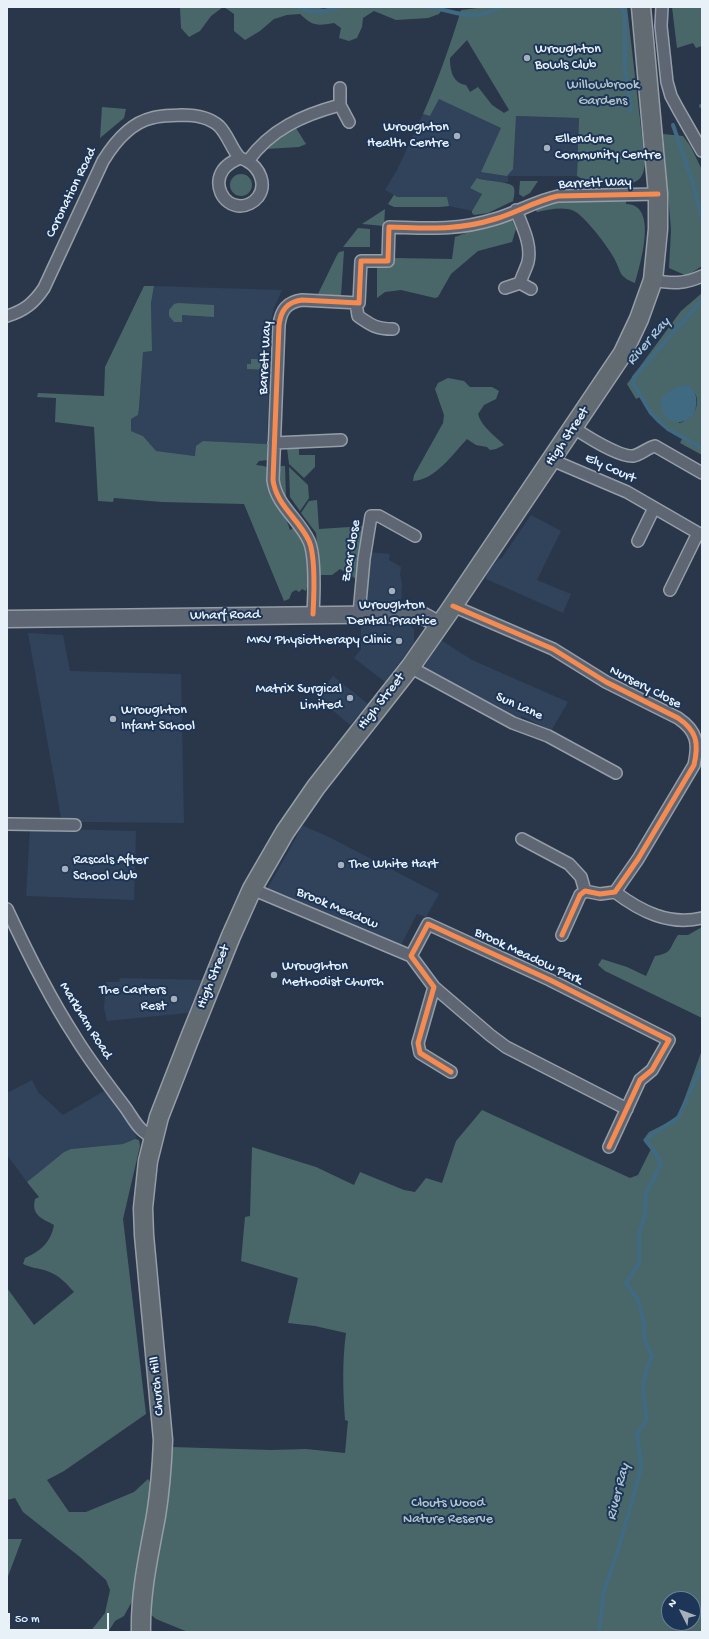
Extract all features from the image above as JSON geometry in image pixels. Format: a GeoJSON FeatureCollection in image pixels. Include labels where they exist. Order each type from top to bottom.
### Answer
{"type":"FeatureCollection","features":[{"type":"Feature","properties":{"kind":"main road","name":"High Street"},"geometry":{"type":"LineString","coordinates":[[152,1141],[165,1100],[231,936],[252,889],[277,844],[311,794],[410,667],[440,625],[623,354],[639,320],[653,280],[658,228],[658,194],[641,7]]}},
{"type":"Feature","properties":{"kind":"main road","name":"Wharf Road"},"geometry":{"type":"LineString","coordinates":[[7,619],[313,614],[419,614],[440,625]]}},
{"type":"Feature","properties":{"kind":"main road","name":"Church Hill"},"geometry":{"type":"LineString","coordinates":[[138,1631],[162,1465],[163,1440],[144,1235],[144,1196],[152,1141]]}},
{"type":"Feature","properties":{"kind":"street"},"geometry":{"type":"LineString","coordinates":[[662,7],[661,26],[667,82],[671,96],[702,151]]}},
{"type":"Feature","properties":{"kind":"street"},"geometry":{"type":"LineString","coordinates":[[340,88],[340,105],[349,122]]}},
{"type":"Feature","properties":{"kind":"street","name":"Coronation Road"},"geometry":{"type":"LineString","coordinates":[[7,316],[16,314],[31,305],[44,288],[103,161],[112,146],[128,130],[150,118],[164,116],[198,116],[206,118],[218,126],[244,159],[294,121],[316,111],[340,105]]}},
{"type":"Feature","properties":{"kind":"street","name":"Barrett Way"},"geometry":{"type":"LineString","coordinates":[[313,614],[314,598],[312,551],[309,541],[304,533],[283,505],[275,490],[273,480],[278,338],[282,311],[289,303],[295,301],[359,303],[361,261],[388,260],[389,227],[444,229],[459,228],[497,218],[544,199],[558,196],[658,194]]}},
{"type":"Feature","properties":{"kind":"street"},"geometry":{"type":"LineString","coordinates":[[516,210],[527,241],[529,252],[528,263],[520,283]]}},
{"type":"Feature","properties":{"kind":"street"},"geometry":{"type":"LineString","coordinates":[[653,280],[667,284],[676,284],[692,281],[702,276]]}},
{"type":"Feature","properties":{"kind":"street"},"geometry":{"type":"LineString","coordinates":[[505,288],[520,283],[531,289]]}},
{"type":"Feature","properties":{"kind":"street"},"geometry":{"type":"LineString","coordinates":[[356,303],[358,316],[375,327],[392,329]]}},
{"type":"Feature","properties":{"kind":"street"},"geometry":{"type":"LineString","coordinates":[[574,428],[594,441],[625,456],[634,456],[648,447],[655,446],[702,473]]}},
{"type":"Feature","properties":{"kind":"street"},"geometry":{"type":"LineString","coordinates":[[274,443],[341,440]]}},
{"type":"Feature","properties":{"kind":"street","name":"Ely Court"},"geometry":{"type":"LineString","coordinates":[[552,460],[627,492],[698,533],[670,590]]}},
{"type":"Feature","properties":{"kind":"street"},"geometry":{"type":"LineString","coordinates":[[638,540],[654,508]]}},
{"type":"Feature","properties":{"kind":"street","name":"Zoar Close"},"geometry":{"type":"LineString","coordinates":[[359,614],[370,517],[374,515],[379,516],[415,536]]}},
{"type":"Feature","properties":{"kind":"street","name":"Nursery Close"},"geometry":{"type":"LineString","coordinates":[[453,606],[554,649],[606,682],[678,718],[687,725],[698,730],[694,765],[650,840],[615,892]]}},
{"type":"Feature","properties":{"kind":"street","name":"Sun Lane"},"geometry":{"type":"LineString","coordinates":[[410,667],[513,723],[548,736],[616,772]]}},
{"type":"Feature","properties":{"kind":"street"},"geometry":{"type":"LineString","coordinates":[[7,824],[74,825]]}},
{"type":"Feature","properties":{"kind":"street"},"geometry":{"type":"LineString","coordinates":[[522,838],[569,864],[581,877],[585,891]]}},
{"type":"Feature","properties":{"kind":"street","name":"Brook Meadow"},"geometry":{"type":"LineString","coordinates":[[252,889],[411,956]]}},
{"type":"Feature","properties":{"kind":"street"},"geometry":{"type":"LineString","coordinates":[[585,891],[600,894],[615,892],[635,906],[651,914],[676,920],[692,921],[702,918]]}},
{"type":"Feature","properties":{"kind":"street"},"geometry":{"type":"LineString","coordinates":[[562,935],[580,896],[585,891]]}},
{"type":"Feature","properties":{"kind":"street","name":"Markham Road"},"geometry":{"type":"LineString","coordinates":[[7,909],[32,962],[73,1035],[111,1091],[134,1121],[152,1141]]}},
{"type":"Feature","properties":{"kind":"street","name":"Brook Meadow Park"},"geometry":{"type":"LineString","coordinates":[[411,956],[428,924],[557,983],[669,1040],[652,1070],[640,1080],[609,1147]]}},
{"type":"Feature","properties":{"kind":"street"},"geometry":{"type":"LineString","coordinates":[[411,956],[434,987],[506,1047],[626,1109]]}},
{"type":"Feature","properties":{"kind":"street"},"geometry":{"type":"LineString","coordinates":[[434,987],[418,1043],[420,1053],[452,1072]]}},
{"type":"Feature","properties":{"kind":"shaded area"},"geometry":{"type":"Polygon","coordinates":[[[466,85],[470,92],[478,87],[492,105],[504,113],[509,111],[516,116],[579,118],[577,176],[508,176],[508,182],[492,182],[477,178],[482,194],[472,211],[449,206],[394,207],[388,204],[394,195],[385,190],[397,170],[423,114],[430,116],[438,99],[466,85]]]}},
{"type":"Feature","properties":{"kind":"shaded area"},"geometry":{"type":"Polygon","coordinates":[[[154,286],[282,290],[274,308],[271,320],[267,444],[203,441],[196,456],[155,451],[143,436],[131,431],[131,419],[138,415],[143,351],[152,351],[151,303],[154,286]]]}},
{"type":"Feature","properties":{"kind":"shaded area"},"geometry":{"type":"Polygon","coordinates":[[[687,385],[692,388],[695,393],[696,408],[692,416],[686,420],[678,422],[671,421],[665,416],[661,409],[661,399],[672,389],[687,385]]]}},
{"type":"Feature","properties":{"kind":"shaded area"},"geometry":{"type":"Polygon","coordinates":[[[531,515],[561,531],[537,580],[571,594],[563,613],[486,579],[487,573],[499,558],[501,559],[531,515]]]}},
{"type":"Feature","properties":{"kind":"shaded area"},"geometry":{"type":"Polygon","coordinates":[[[369,552],[390,554],[389,560],[401,567],[401,603],[364,601],[369,552]]]}},
{"type":"Feature","properties":{"kind":"shaded area"},"geometry":{"type":"Polygon","coordinates":[[[408,625],[414,630],[414,643],[385,682],[354,658],[361,649],[361,626],[408,625]]]}},
{"type":"Feature","properties":{"kind":"shaded area","name":"Wroughton Infant School"},"geometry":{"type":"Polygon","coordinates":[[[28,633],[63,635],[70,671],[181,674],[184,823],[62,823],[28,633]]]}},
{"type":"Feature","properties":{"kind":"shaded area"},"geometry":{"type":"Polygon","coordinates":[[[441,640],[472,660],[568,702],[551,731],[522,716],[516,723],[425,671],[424,667],[441,640]]]}},
{"type":"Feature","properties":{"kind":"shaded area"},"geometry":{"type":"Polygon","coordinates":[[[333,676],[368,704],[350,725],[317,697],[333,676]]]}},
{"type":"Feature","properties":{"kind":"shaded area"},"geometry":{"type":"Polygon","coordinates":[[[301,825],[327,836],[439,894],[426,917],[417,914],[401,945],[397,945],[332,919],[317,910],[302,907],[266,891],[297,836],[301,825]]]}},
{"type":"Feature","properties":{"kind":"shaded area"},"geometry":{"type":"Polygon","coordinates":[[[64,829],[136,831],[134,900],[26,896],[30,830],[64,829]]]}},
{"type":"Feature","properties":{"kind":"shaded area"},"geometry":{"type":"Polygon","coordinates":[[[120,978],[202,980],[188,1013],[107,1021],[104,1008],[106,982],[119,982],[120,978]]]}},
{"type":"Feature","properties":{"kind":"shaded area"},"geometry":{"type":"Polygon","coordinates":[[[32,1080],[38,1092],[63,1115],[106,1090],[131,1122],[137,1139],[123,1144],[71,1149],[64,1152],[27,1182],[7,1155],[7,1093],[32,1080]]]}},
{"type":"Feature","properties":{"kind":"green space"},"geometry":{"type":"Polygon","coordinates":[[[180,7],[223,7],[211,16],[200,31],[189,37],[181,28],[180,7]]]}},
{"type":"Feature","properties":{"kind":"green space"},"geometry":{"type":"Polygon","coordinates":[[[224,7],[313,7],[325,9],[332,7],[444,7],[439,14],[428,18],[396,20],[374,11],[363,18],[362,27],[357,38],[349,41],[339,38],[341,28],[334,23],[323,25],[315,24],[308,21],[300,14],[287,15],[274,19],[260,31],[245,40],[234,31],[234,14],[224,7]]]}},
{"type":"Feature","properties":{"kind":"green space","name":"Willowbrook Gardens"},"geometry":{"type":"Polygon","coordinates":[[[486,7],[627,7],[645,163],[643,173],[640,178],[631,183],[627,180],[622,182],[590,183],[577,176],[579,118],[516,116],[513,169],[507,176],[481,172],[501,128],[439,99],[430,116],[423,114],[444,63],[461,10],[486,7]],[[467,40],[450,58],[451,71],[453,75],[461,84],[466,85],[470,92],[478,87],[492,105],[504,113],[509,110],[467,40]]]}},
{"type":"Feature","properties":{"kind":"green space"},"geometry":{"type":"Polygon","coordinates":[[[672,7],[702,7],[702,46],[696,48],[693,43],[677,48],[672,7]]]}},
{"type":"Feature","properties":{"kind":"green space"},"geometry":{"type":"Polygon","coordinates":[[[102,107],[126,109],[124,118],[100,138],[102,107]]]}},
{"type":"Feature","properties":{"kind":"green space"},"geometry":{"type":"Polygon","coordinates":[[[294,125],[306,144],[299,147],[265,149],[294,125]]]}},
{"type":"Feature","properties":{"kind":"green space"},"geometry":{"type":"Polygon","coordinates":[[[663,134],[683,136],[691,147],[702,170],[702,266],[687,276],[669,268],[671,230],[663,134]]]}},
{"type":"Feature","properties":{"kind":"green space"},"geometry":{"type":"Polygon","coordinates":[[[237,174],[245,174],[252,181],[252,189],[245,196],[237,196],[230,189],[230,181],[237,174]]]}},
{"type":"Feature","properties":{"kind":"green space"},"geometry":{"type":"Polygon","coordinates":[[[477,178],[509,184],[514,188],[513,201],[488,213],[474,215],[472,211],[482,194],[470,188],[477,178]]]}},
{"type":"Feature","properties":{"kind":"green space"},"geometry":{"type":"Polygon","coordinates":[[[520,181],[538,181],[530,193],[523,197],[519,194],[520,181]]]}},
{"type":"Feature","properties":{"kind":"green space"},"geometry":{"type":"Polygon","coordinates":[[[394,195],[397,197],[447,197],[449,206],[394,207],[388,204],[394,195]]]}},
{"type":"Feature","properties":{"kind":"green space"},"geometry":{"type":"Polygon","coordinates":[[[626,200],[626,204],[636,207],[642,214],[645,224],[643,250],[635,283],[623,276],[607,247],[596,232],[579,214],[565,209],[537,212],[534,208],[555,201],[626,200]]]}},
{"type":"Feature","properties":{"kind":"green space"},"geometry":{"type":"Polygon","coordinates":[[[385,209],[384,226],[362,224],[385,209]]]}},
{"type":"Feature","properties":{"kind":"green space"},"geometry":{"type":"Polygon","coordinates":[[[504,219],[512,220],[516,229],[512,242],[478,251],[451,274],[438,297],[435,298],[401,290],[385,292],[377,298],[377,268],[394,258],[452,259],[455,237],[504,219]]]}},
{"type":"Feature","properties":{"kind":"green space"},"geometry":{"type":"Polygon","coordinates":[[[358,228],[370,229],[370,247],[343,247],[358,228]]]}},
{"type":"Feature","properties":{"kind":"green space"},"geometry":{"type":"Polygon","coordinates":[[[344,251],[341,296],[318,294],[337,255],[339,252],[344,251]]]}},
{"type":"Feature","properties":{"kind":"green space"},"geometry":{"type":"Polygon","coordinates":[[[144,286],[154,286],[151,303],[152,351],[143,352],[138,415],[131,419],[131,431],[143,436],[156,451],[195,456],[196,446],[203,441],[267,444],[268,460],[259,461],[256,465],[268,468],[269,486],[272,494],[287,521],[290,530],[295,527],[306,549],[309,574],[306,591],[302,589],[299,592],[296,590],[292,592],[289,599],[284,601],[244,504],[162,502],[114,498],[113,502],[98,501],[94,427],[55,422],[56,398],[37,397],[38,393],[104,396],[105,367],[144,286]]]}},
{"type":"Feature","properties":{"kind":"green space"},"geometry":{"type":"Polygon","coordinates":[[[702,293],[702,455],[680,443],[682,439],[657,422],[640,397],[636,399],[627,384],[681,311],[702,293]],[[682,386],[668,393],[679,423],[692,416],[697,404],[697,398],[694,392],[689,388],[682,386]]]}},
{"type":"Feature","properties":{"kind":"green space"},"geometry":{"type":"Polygon","coordinates":[[[174,304],[214,305],[214,317],[182,315],[182,322],[174,322],[169,316],[169,310],[174,304]]]}},
{"type":"Feature","properties":{"kind":"green space"},"geometry":{"type":"Polygon","coordinates":[[[251,359],[269,359],[268,370],[247,369],[247,364],[251,364],[251,359]]]}},
{"type":"Feature","properties":{"kind":"green space"},"geometry":{"type":"Polygon","coordinates":[[[448,378],[464,381],[470,387],[492,387],[499,391],[496,399],[484,405],[478,414],[485,427],[504,445],[490,450],[487,447],[476,445],[467,439],[450,459],[436,471],[421,480],[413,481],[414,475],[443,423],[444,415],[435,389],[438,383],[448,378]]]}},
{"type":"Feature","properties":{"kind":"green space"},"geometry":{"type":"Polygon","coordinates":[[[299,445],[299,455],[315,455],[315,467],[304,478],[289,464],[287,448],[299,445]]]}},
{"type":"Feature","properties":{"kind":"green space"},"geometry":{"type":"Polygon","coordinates":[[[281,466],[285,466],[286,499],[280,486],[279,469],[281,466]]]}},
{"type":"Feature","properties":{"kind":"green space"},"geometry":{"type":"Polygon","coordinates":[[[289,467],[308,485],[309,498],[300,511],[290,497],[289,467]]]}},
{"type":"Feature","properties":{"kind":"green space"},"geometry":{"type":"Polygon","coordinates":[[[317,500],[319,529],[365,526],[358,580],[340,569],[332,575],[320,575],[316,533],[301,513],[309,501],[317,500]]]}},
{"type":"Feature","properties":{"kind":"green space"},"geometry":{"type":"Polygon","coordinates":[[[702,927],[702,1018],[605,971],[598,965],[602,959],[627,967],[646,976],[655,956],[661,955],[668,951],[678,935],[688,935],[702,927]]]}},
{"type":"Feature","properties":{"kind":"green space","name":"Clouts Wood Nature Reserve"},"geometry":{"type":"Polygon","coordinates":[[[702,1050],[702,1632],[188,1632],[156,1619],[150,1614],[171,1447],[271,1450],[306,1449],[345,1453],[348,1421],[345,1420],[343,1387],[346,1333],[315,1326],[288,1323],[298,1278],[241,1261],[245,1217],[250,1216],[252,1147],[316,1167],[354,1185],[360,1172],[404,1190],[415,1192],[426,1178],[442,1183],[456,1141],[482,1110],[630,1178],[638,1175],[651,1149],[643,1140],[649,1132],[669,1122],[679,1114],[702,1050]]]}},
{"type":"Feature","properties":{"kind":"green space"},"geometry":{"type":"Polygon","coordinates":[[[135,1139],[139,1140],[140,1146],[123,1219],[146,1414],[64,1471],[47,1480],[69,1512],[86,1512],[134,1492],[148,1479],[153,1487],[136,1594],[124,1616],[115,1621],[108,1632],[90,1632],[105,1613],[110,1590],[106,1580],[80,1557],[23,1512],[15,1498],[7,1500],[7,1288],[34,1325],[74,1292],[59,1277],[47,1271],[23,1264],[25,1258],[36,1252],[48,1241],[54,1225],[38,1216],[36,1213],[34,1205],[35,1199],[39,1197],[27,1182],[64,1152],[71,1149],[123,1144],[135,1139]]]}},
{"type":"Feature","properties":{"kind":"green space"},"geometry":{"type":"Polygon","coordinates":[[[7,1539],[22,1539],[7,1579],[7,1539]]]}},
{"type":"Feature","properties":{"kind":"waterway","name":"River Ray"},"geometry":{"type":"LineString","coordinates":[[297,7],[318,12],[339,7]]}},
{"type":"Feature","properties":{"kind":"waterway","name":"River Ray"},"geometry":{"type":"LineString","coordinates":[[428,7],[473,15],[491,12],[501,7]]}},
{"type":"Feature","properties":{"kind":"waterway","name":"River Ray"},"geometry":{"type":"LineString","coordinates":[[620,7],[625,13],[625,68],[631,112]]}},
{"type":"Feature","properties":{"kind":"waterway","name":"River Ray"},"geometry":{"type":"LineString","coordinates":[[673,125],[693,183],[702,219]]}},
{"type":"Feature","properties":{"kind":"waterway","name":"River Ray"},"geometry":{"type":"LineString","coordinates":[[702,300],[634,377],[633,383],[651,413],[668,429],[702,448]]}},
{"type":"Feature","properties":{"kind":"waterway","name":"River Ray"},"geometry":{"type":"LineString","coordinates":[[599,1632],[604,1591],[619,1547],[641,1468],[637,1433],[647,1419],[643,1394],[644,1380],[652,1356],[644,1338],[644,1323],[638,1300],[626,1283],[639,1263],[639,1235],[645,1214],[646,1194],[661,1164],[655,1152],[646,1141],[651,1135],[678,1118],[702,1066]]}},
{"type":"Feature","properties":{"kind":"cycle path"},"geometry":{"type":"LineString","coordinates":[[313,614],[313,557],[309,541],[305,533],[278,497],[273,480],[279,325],[283,311],[292,303],[302,300],[359,303],[361,261],[388,261],[389,227],[442,228],[481,223],[558,196],[658,194]]}},
{"type":"Feature","properties":{"kind":"cycle path"},"geometry":{"type":"LineString","coordinates":[[453,606],[553,649],[606,682],[678,718],[689,728],[695,738],[696,757],[694,765],[638,859],[615,892],[600,894],[585,891],[580,895],[562,935]]}},
{"type":"Feature","properties":{"kind":"cycle path"},"geometry":{"type":"LineString","coordinates":[[451,1072],[420,1053],[418,1043],[434,987],[411,956],[428,924],[550,980],[669,1040],[652,1070],[640,1080],[609,1147]]}},
{"type":"Feature","properties":{"kind":"place","name":"Wroughton Bowls Club"},"geometry":{"type":"Point","coordinates":[527,58]}},
{"type":"Feature","properties":{"kind":"place","name":"Wroughton Health Centre"},"geometry":{"type":"Point","coordinates":[457,136]}},
{"type":"Feature","properties":{"kind":"place","name":"Ellendune Community Centre"},"geometry":{"type":"Point","coordinates":[547,148]}},
{"type":"Feature","properties":{"kind":"place","name":"Wroughton Dental Practice"},"geometry":{"type":"Point","coordinates":[392,591]}},
{"type":"Feature","properties":{"kind":"place","name":"MKV Physiotherapy Clinic"},"geometry":{"type":"Point","coordinates":[399,641]}},
{"type":"Feature","properties":{"kind":"place","name":"Matrix Surgical Limited"},"geometry":{"type":"Point","coordinates":[350,698]}},
{"type":"Feature","properties":{"kind":"place","name":"Wroughton Infant School"},"geometry":{"type":"Point","coordinates":[113,719]}},
{"type":"Feature","properties":{"kind":"place","name":"The White Hart"},"geometry":{"type":"Point","coordinates":[341,865]}},
{"type":"Feature","properties":{"kind":"place","name":"Rascals After School Club"},"geometry":{"type":"Point","coordinates":[65,869]}},
{"type":"Feature","properties":{"kind":"place","name":"Wroughton Methodist Church"},"geometry":{"type":"Point","coordinates":[274,975]}},
{"type":"Feature","properties":{"kind":"place","name":"The Carters Rest"},"geometry":{"type":"Point","coordinates":[174,999]}}]}
